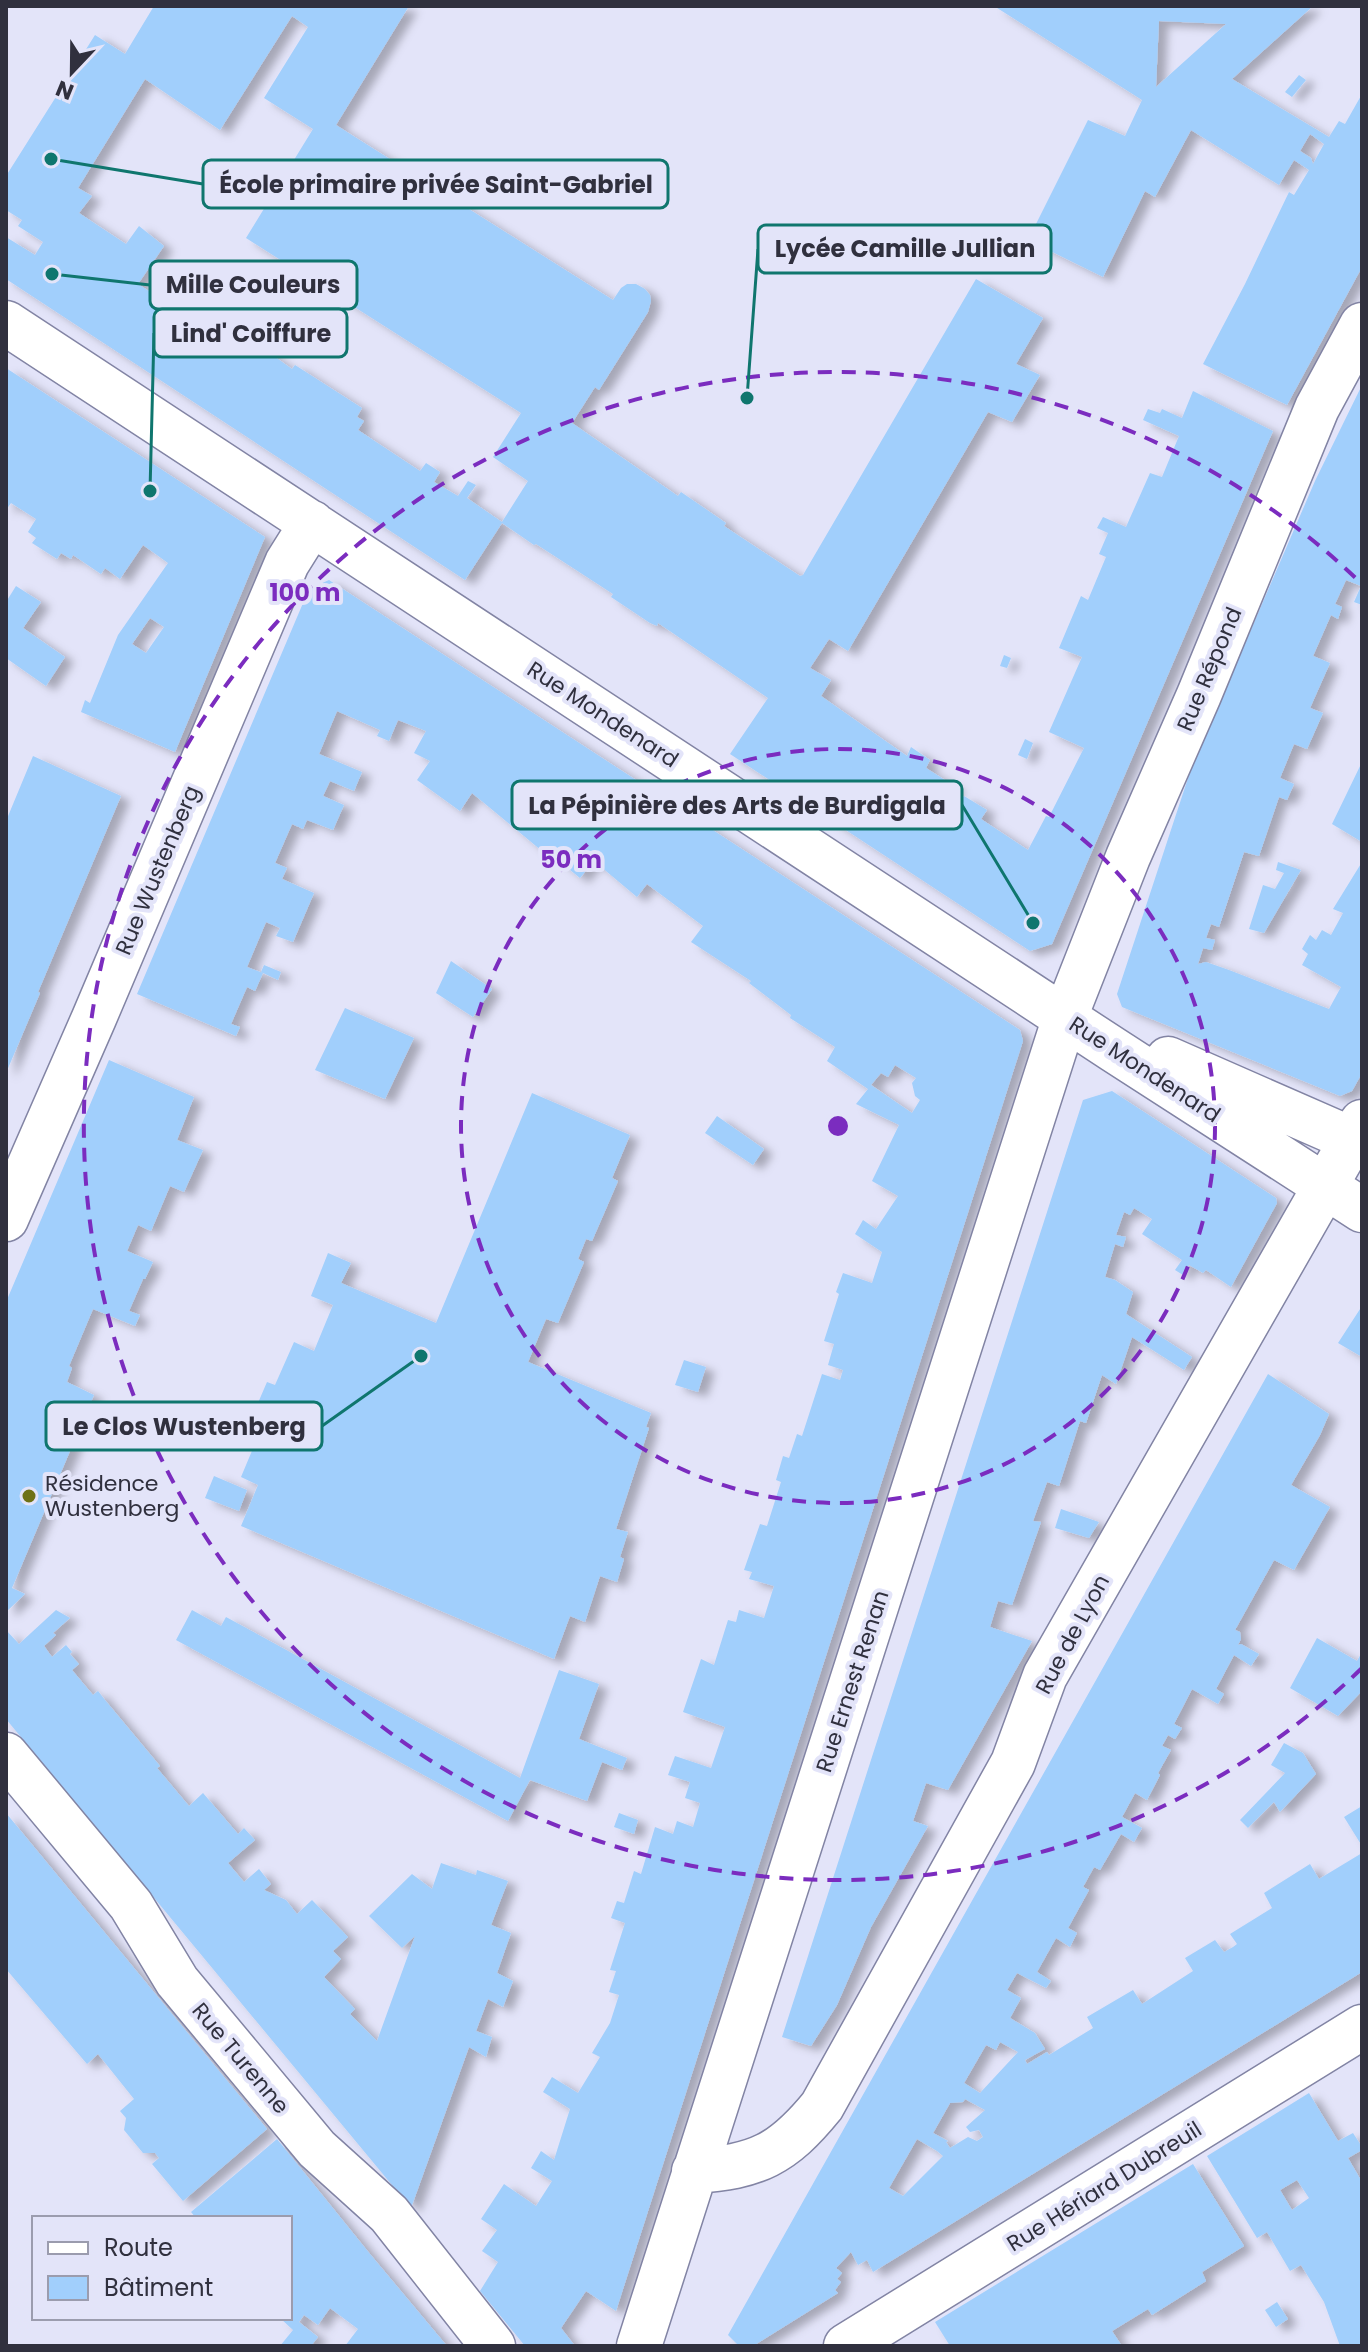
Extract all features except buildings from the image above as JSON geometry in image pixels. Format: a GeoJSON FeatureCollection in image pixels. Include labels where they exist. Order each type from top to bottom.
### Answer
{"type":"FeatureCollection","features":[{"type":"Feature","properties":{"kind":"street","name":"Rue Mondenard"},"geometry":{"type":"LineString","coordinates":[[6,323],[1362,1210]]}},
{"type":"Feature","properties":{"kind":"street","name":"Rue Répond"},"geometry":{"type":"LineString","coordinates":[[1065,1017],[1128,857],[1199,695],[1317,408],[1362,325]]}},
{"type":"Feature","properties":{"kind":"street","name":"Rue Wustenberg"},"geometry":{"type":"LineString","coordinates":[[6,1219],[287,563],[312,523]]}},
{"type":"Feature","properties":{"kind":"street"},"geometry":{"type":"LineString","coordinates":[[1065,1017],[1358,1135]]}},
{"type":"Feature","properties":{"kind":"street","name":"Rue Ernest Renan"},"geometry":{"type":"LineString","coordinates":[[639,2346],[1065,1017]]}},
{"type":"Feature","properties":{"kind":"street","name":"Rue de Lyon"},"geometry":{"type":"LineString","coordinates":[[694,2171],[729,2168],[772,2153],[801,2132],[822,2106],[1013,1763],[1045,1676],[1325,1185],[1358,1135]]}},
{"type":"Feature","properties":{"kind":"street","name":"Rue Turenne"},"geometry":{"type":"LineString","coordinates":[[6,1755],[131,1905],[177,1981],[317,2149],[389,2214],[493,2346]]}},
{"type":"Feature","properties":{"kind":"street","name":"Rue Hériard Dubreuil"},"geometry":{"type":"LineString","coordinates":[[846,2346],[1362,2027]]}},
{"type":"Feature","properties":{"kind":"place","name":"École primaire privée Saint-Gabriel"},"geometry":{"type":"Point","coordinates":[51,159]}},
{"type":"Feature","properties":{"kind":"place","name":"Mille Couleurs"},"geometry":{"type":"Point","coordinates":[52,274]}},
{"type":"Feature","properties":{"kind":"place","name":"Lycée Camille Jullian"},"geometry":{"type":"Point","coordinates":[747,398]}},
{"type":"Feature","properties":{"kind":"place","name":"Lind' Coiffure"},"geometry":{"type":"Point","coordinates":[150,491]}},
{"type":"Feature","properties":{"kind":"place","name":"La Pépinière des Arts de Burdigala"},"geometry":{"type":"Point","coordinates":[1033,923]}},
{"type":"Feature","properties":{"kind":"place","name":"Le Clos Wustenberg"},"geometry":{"type":"Point","coordinates":[421,1356]}},
{"type":"Feature","properties":{"kind":"place","name":"Résidence Wustenberg"},"geometry":{"type":"Point","coordinates":[29,1496]}}]}
